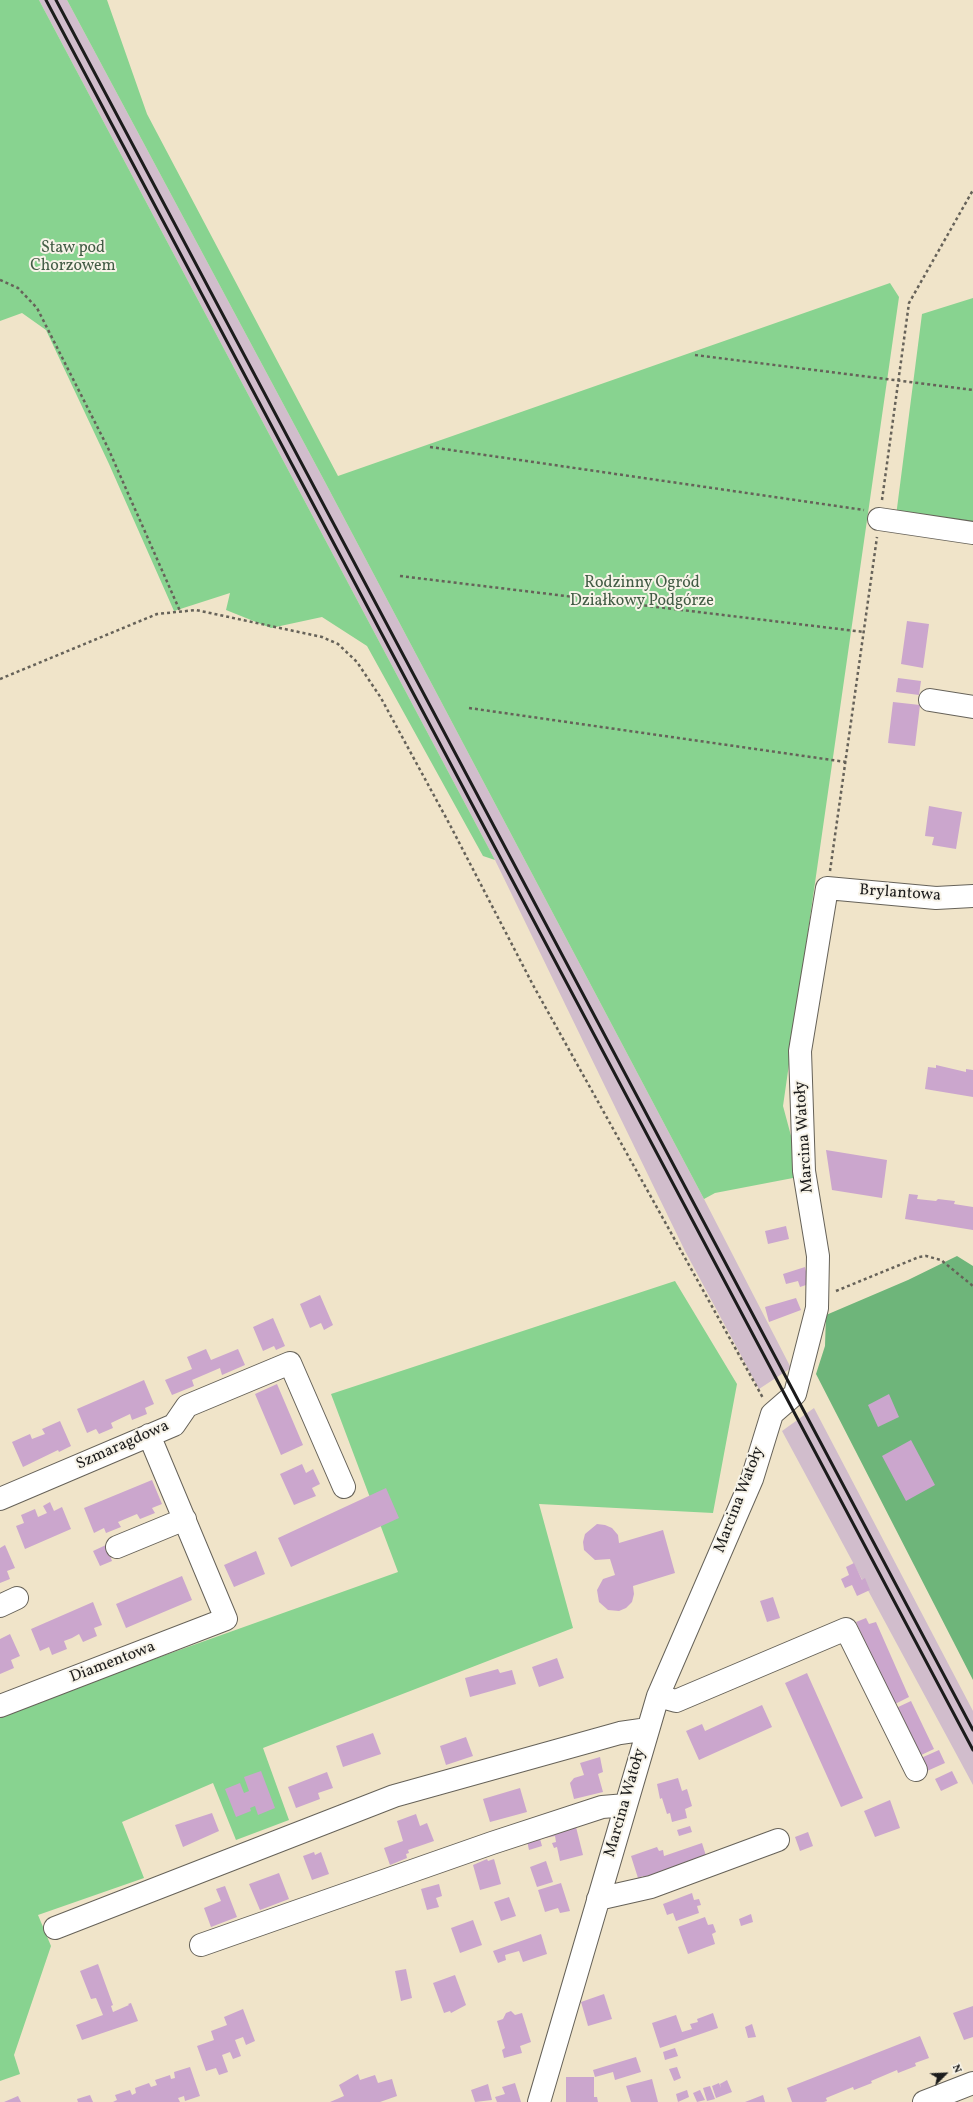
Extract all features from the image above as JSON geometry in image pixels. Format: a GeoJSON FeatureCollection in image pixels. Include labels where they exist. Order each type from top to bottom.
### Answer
{"type":"FeatureCollection","features":[{"type":"Feature","properties":{"kind":"street"},"geometry":{"type":"LineString","coordinates":[[876,515],[973,533]]}},
{"type":"Feature","properties":{"kind":"street"},"geometry":{"type":"LineString","coordinates":[[930,700],[973,707]]}},
{"type":"Feature","properties":{"kind":"street","name":"Marcina Watoły"},"geometry":{"type":"LineString","coordinates":[[539,2102],[658,1696],[752,1479],[772,1414],[795,1394],[817,1308],[818,1256],[804,1171],[800,1051],[827,888]]}},
{"type":"Feature","properties":{"kind":"street","name":"Brylantowa"},"geometry":{"type":"LineString","coordinates":[[827,888],[936,898],[973,896]]}},
{"type":"Feature","properties":{"kind":"street","name":"Szmaragdowa"},"geometry":{"type":"LineString","coordinates":[[0,1500],[174,1425],[188,1406],[290,1363],[344,1487]]}},
{"type":"Feature","properties":{"kind":"street"},"geometry":{"type":"LineString","coordinates":[[117,1547],[185,1520],[149,1435]]}},
{"type":"Feature","properties":{"kind":"street","name":"Diamentowa"},"geometry":{"type":"LineString","coordinates":[[0,1706],[226,1619],[185,1520]]}},
{"type":"Feature","properties":{"kind":"street"},"geometry":{"type":"LineString","coordinates":[[658,1696],[676,1701],[846,1629],[916,1770]]}},
{"type":"Feature","properties":{"kind":"street"},"geometry":{"type":"LineString","coordinates":[[55,1928],[394,1796],[620,1733],[648,1729]]}},
{"type":"Feature","properties":{"kind":"street"},"geometry":{"type":"LineString","coordinates":[[201,1945],[507,1838],[602,1807],[626,1805]]}},
{"type":"Feature","properties":{"kind":"street"},"geometry":{"type":"LineString","coordinates":[[598,1899],[651,1887],[778,1840]]}},
{"type":"Feature","properties":{"kind":"street"},"geometry":{"type":"LineString","coordinates":[[924,2102],[973,2083]]}},
{"type":"Feature","properties":{"kind":"path"},"geometry":{"type":"LineString","coordinates":[[0,280],[18,288],[37,308],[108,448],[180,612]]}},
{"type":"Feature","properties":{"kind":"path"},"geometry":{"type":"LineString","coordinates":[[695,355],[973,390]]}},
{"type":"Feature","properties":{"kind":"path"},"geometry":{"type":"LineString","coordinates":[[430,447],[876,515]]}},
{"type":"Feature","properties":{"kind":"path"},"geometry":{"type":"LineString","coordinates":[[400,576],[864,632]]}},
{"type":"Feature","properties":{"kind":"path"},"geometry":{"type":"LineString","coordinates":[[0,679],[157,614],[196,610],[322,637],[338,644],[358,662],[381,698],[450,825],[534,986],[772,1414]]}},
{"type":"Feature","properties":{"kind":"path"},"geometry":{"type":"LineString","coordinates":[[469,708],[846,762]]}},
{"type":"Feature","properties":{"kind":"path"},"geometry":{"type":"LineString","coordinates":[[818,1299],[919,1257],[926,1256],[941,1260],[973,1286]]}},
{"type":"Feature","properties":{"kind":"shaded area"},"geometry":{"type":"Polygon","coordinates":[[[39,0],[67,0],[325,482],[704,1199],[791,1368],[759,1389],[685,1251],[495,860],[39,0]]]}},
{"type":"Feature","properties":{"kind":"shaded area"},"geometry":{"type":"Polygon","coordinates":[[[814,1408],[973,1711],[973,1785],[782,1431],[814,1408]]]}},
{"type":"Feature","properties":{"kind":"green space","name":"Staw pod Chorzowem"},"geometry":{"type":"Polygon","coordinates":[[[0,0],[39,0],[495,860],[483,856],[367,646],[322,617],[271,628],[226,610],[230,593],[174,611],[109,464],[46,330],[22,313],[0,321],[0,0]]]}},
{"type":"Feature","properties":{"kind":"green space","name":"Rodzinny Ogród Działkowy Podgórze"},"geometry":{"type":"Polygon","coordinates":[[[67,0],[107,0],[147,114],[338,476],[890,283],[899,297],[783,1106],[794,1147],[793,1178],[715,1193],[704,1199],[325,482],[67,0]]]}},
{"type":"Feature","properties":{"kind":"green space"},"geometry":{"type":"Polygon","coordinates":[[[973,298],[973,524],[896,516],[922,314],[973,298]]]}},
{"type":"Feature","properties":{"kind":"green space"},"geometry":{"type":"Polygon","coordinates":[[[957,1256],[973,1266],[973,1680],[816,1374],[825,1346],[826,1315],[908,1280],[957,1256]]]}},
{"type":"Feature","properties":{"kind":"green space"},"geometry":{"type":"Polygon","coordinates":[[[675,1281],[737,1384],[713,1513],[539,1504],[573,1628],[263,1748],[289,1820],[236,1840],[213,1783],[122,1822],[144,1878],[38,1915],[51,1946],[14,2055],[20,2074],[0,2081],[0,1714],[398,1572],[331,1394],[675,1281]]]}},
{"type":"Feature","properties":{"kind":"building"},"geometry":{"type":"Polygon","coordinates":[[[907,621],[929,624],[923,668],[901,664],[907,621]]]}},
{"type":"Feature","properties":{"kind":"building"},"geometry":{"type":"Polygon","coordinates":[[[898,678],[921,681],[919,695],[896,692],[898,678]]]}},
{"type":"Feature","properties":{"kind":"building"},"geometry":{"type":"Polygon","coordinates":[[[893,702],[920,705],[915,746],[888,743],[893,702]]]}},
{"type":"Feature","properties":{"kind":"building"},"geometry":{"type":"Polygon","coordinates":[[[929,806],[962,812],[956,849],[932,845],[934,837],[925,836],[929,806]]]}},
{"type":"Feature","properties":{"kind":"building"},"geometry":{"type":"Polygon","coordinates":[[[936,1065],[966,1072],[966,1069],[973,1070],[973,1097],[925,1089],[928,1067],[936,1068],[936,1065]]]}},
{"type":"Feature","properties":{"kind":"building"},"geometry":{"type":"Polygon","coordinates":[[[826,1150],[887,1160],[882,1198],[832,1190],[826,1150]]]}},
{"type":"Feature","properties":{"kind":"building"},"geometry":{"type":"Polygon","coordinates":[[[909,1194],[918,1195],[917,1199],[955,1201],[954,1204],[973,1207],[973,1230],[905,1219],[909,1194]]]}},
{"type":"Feature","properties":{"kind":"building"},"geometry":{"type":"Polygon","coordinates":[[[786,1226],[789,1239],[768,1244],[765,1231],[786,1226]]]}},
{"type":"Feature","properties":{"kind":"building"},"geometry":{"type":"Polygon","coordinates":[[[805,1267],[809,1284],[800,1287],[798,1281],[786,1284],[783,1274],[805,1267]]]}},
{"type":"Feature","properties":{"kind":"building"},"geometry":{"type":"Polygon","coordinates":[[[320,1295],[333,1325],[324,1330],[321,1323],[310,1328],[300,1304],[320,1295]]]}},
{"type":"Feature","properties":{"kind":"building"},"geometry":{"type":"Polygon","coordinates":[[[796,1298],[801,1310],[769,1322],[765,1307],[796,1298]]]}},
{"type":"Feature","properties":{"kind":"building"},"geometry":{"type":"Polygon","coordinates":[[[273,1318],[285,1346],[276,1350],[274,1346],[263,1351],[253,1327],[273,1318]]]}},
{"type":"Feature","properties":{"kind":"building"},"geometry":{"type":"Polygon","coordinates":[[[206,1349],[211,1360],[238,1349],[245,1365],[222,1375],[220,1368],[192,1380],[194,1386],[172,1395],[165,1380],[192,1369],[187,1357],[206,1349]]]}},
{"type":"Feature","properties":{"kind":"building"},"geometry":{"type":"Polygon","coordinates":[[[144,1380],[154,1404],[145,1408],[147,1414],[132,1420],[130,1414],[111,1423],[113,1428],[99,1434],[96,1429],[87,1433],[77,1409],[144,1380]]]}},
{"type":"Feature","properties":{"kind":"building"},"geometry":{"type":"Polygon","coordinates":[[[277,1384],[303,1445],[281,1455],[255,1394],[277,1384]]]}},
{"type":"Feature","properties":{"kind":"building"},"geometry":{"type":"Polygon","coordinates":[[[889,1394],[899,1417],[878,1427],[868,1405],[889,1394]]]}},
{"type":"Feature","properties":{"kind":"building"},"geometry":{"type":"Polygon","coordinates":[[[60,1421],[71,1446],[59,1452],[58,1450],[23,1467],[12,1442],[30,1434],[32,1439],[45,1434],[42,1429],[60,1421]]]}},
{"type":"Feature","properties":{"kind":"building"},"geometry":{"type":"Polygon","coordinates":[[[911,1440],[935,1485],[906,1501],[882,1456],[911,1440]]]}},
{"type":"Feature","properties":{"kind":"building"},"geometry":{"type":"Polygon","coordinates":[[[302,1464],[306,1473],[313,1469],[320,1484],[312,1488],[316,1496],[294,1505],[280,1474],[302,1464]]]}},
{"type":"Feature","properties":{"kind":"building"},"geometry":{"type":"Polygon","coordinates":[[[152,1480],[162,1504],[152,1508],[155,1513],[140,1519],[137,1514],[118,1522],[121,1527],[106,1533],[104,1528],[94,1533],[84,1508],[152,1480]]]}},
{"type":"Feature","properties":{"kind":"building"},"geometry":{"type":"Polygon","coordinates":[[[386,1488],[399,1518],[291,1567],[278,1538],[386,1488]]]}},
{"type":"Feature","properties":{"kind":"building"},"geometry":{"type":"Polygon","coordinates":[[[50,1502],[54,1511],[62,1507],[71,1529],[25,1549],[16,1526],[24,1523],[21,1515],[35,1509],[38,1517],[47,1513],[43,1506],[50,1502]]]}},
{"type":"Feature","properties":{"kind":"building"},"geometry":{"type":"Polygon","coordinates":[[[597,1524],[612,1528],[618,1535],[619,1543],[663,1530],[675,1573],[633,1586],[634,1594],[632,1602],[626,1608],[619,1611],[608,1610],[599,1602],[597,1590],[603,1579],[615,1575],[610,1559],[595,1560],[584,1550],[583,1542],[585,1534],[597,1524]]]}},
{"type":"Feature","properties":{"kind":"building"},"geometry":{"type":"Polygon","coordinates":[[[5,1545],[15,1568],[7,1571],[10,1579],[0,1583],[0,1548],[5,1545]]]}},
{"type":"Feature","properties":{"kind":"building"},"geometry":{"type":"Polygon","coordinates":[[[106,1545],[112,1561],[100,1566],[93,1551],[106,1545]]]}},
{"type":"Feature","properties":{"kind":"building"},"geometry":{"type":"Polygon","coordinates":[[[256,1551],[265,1574],[234,1587],[224,1565],[256,1551]]]}},
{"type":"Feature","properties":{"kind":"building"},"geometry":{"type":"Polygon","coordinates":[[[854,1563],[862,1580],[865,1578],[870,1590],[857,1596],[852,1585],[845,1588],[841,1579],[849,1575],[846,1567],[854,1563]]]}},
{"type":"Feature","properties":{"kind":"building"},"geometry":{"type":"Polygon","coordinates":[[[182,1576],[192,1600],[126,1628],[116,1604],[182,1576]]]}},
{"type":"Feature","properties":{"kind":"building"},"geometry":{"type":"Polygon","coordinates":[[[773,1597],[780,1618],[767,1622],[760,1601],[773,1597]]]}},
{"type":"Feature","properties":{"kind":"building"},"geometry":{"type":"Polygon","coordinates":[[[93,1602],[102,1625],[94,1628],[97,1636],[83,1642],[79,1634],[64,1641],[67,1649],[52,1655],[49,1647],[40,1651],[31,1629],[93,1602]]]}},
{"type":"Feature","properties":{"kind":"building"},"geometry":{"type":"Polygon","coordinates":[[[866,1618],[869,1624],[876,1622],[909,1697],[893,1705],[856,1622],[866,1618]]]}},
{"type":"Feature","properties":{"kind":"building"},"geometry":{"type":"Polygon","coordinates":[[[10,1634],[20,1656],[11,1660],[14,1668],[0,1674],[0,1639],[10,1634]]]}},
{"type":"Feature","properties":{"kind":"building"},"geometry":{"type":"Polygon","coordinates":[[[557,1658],[564,1678],[539,1687],[532,1667],[557,1658]]]}},
{"type":"Feature","properties":{"kind":"building"},"geometry":{"type":"Polygon","coordinates":[[[498,1669],[500,1673],[512,1670],[516,1684],[470,1697],[465,1678],[498,1669]]]}},
{"type":"Feature","properties":{"kind":"building"},"geometry":{"type":"Polygon","coordinates":[[[807,1673],[863,1798],[841,1807],[785,1683],[807,1673]]]}},
{"type":"Feature","properties":{"kind":"building"},"geometry":{"type":"Polygon","coordinates":[[[911,1701],[934,1749],[919,1756],[896,1708],[911,1701]]]}},
{"type":"Feature","properties":{"kind":"building"},"geometry":{"type":"Polygon","coordinates":[[[762,1705],[772,1727],[699,1760],[686,1731],[702,1724],[705,1731],[762,1705]]]}},
{"type":"Feature","properties":{"kind":"building"},"geometry":{"type":"Polygon","coordinates":[[[373,1733],[381,1754],[343,1767],[336,1746],[373,1733]]]}},
{"type":"Feature","properties":{"kind":"building"},"geometry":{"type":"Polygon","coordinates":[[[466,1737],[473,1756],[446,1765],[440,1746],[466,1737]]]}},
{"type":"Feature","properties":{"kind":"building"},"geometry":{"type":"Polygon","coordinates":[[[939,1750],[945,1763],[927,1771],[921,1758],[939,1750]]]}},
{"type":"Feature","properties":{"kind":"building"},"geometry":{"type":"Polygon","coordinates":[[[600,1757],[603,1772],[598,1774],[603,1792],[574,1799],[570,1783],[574,1778],[584,1775],[580,1763],[600,1757]]]}},
{"type":"Feature","properties":{"kind":"building"},"geometry":{"type":"Polygon","coordinates":[[[261,1771],[275,1808],[258,1815],[255,1806],[250,1808],[251,1811],[236,1817],[225,1789],[240,1783],[244,1793],[249,1791],[244,1777],[261,1771]]]}},
{"type":"Feature","properties":{"kind":"building"},"geometry":{"type":"Polygon","coordinates":[[[952,1771],[958,1783],[941,1791],[935,1779],[952,1771]]]}},
{"type":"Feature","properties":{"kind":"building"},"geometry":{"type":"Polygon","coordinates":[[[327,1772],[333,1788],[318,1793],[320,1799],[296,1808],[288,1787],[327,1772]]]}},
{"type":"Feature","properties":{"kind":"building"},"geometry":{"type":"Polygon","coordinates":[[[678,1778],[682,1791],[687,1789],[692,1806],[685,1809],[687,1818],[672,1822],[670,1813],[667,1814],[662,1798],[660,1799],[657,1784],[678,1778]]]}},
{"type":"Feature","properties":{"kind":"building"},"geometry":{"type":"Polygon","coordinates":[[[520,1788],[527,1812],[490,1822],[483,1799],[520,1788]]]}},
{"type":"Feature","properties":{"kind":"building"},"geometry":{"type":"Polygon","coordinates":[[[890,1800],[900,1828],[875,1837],[864,1811],[890,1800]]]}},
{"type":"Feature","properties":{"kind":"building"},"geometry":{"type":"Polygon","coordinates":[[[212,1813],[219,1831],[183,1847],[175,1825],[212,1813]]]}},
{"type":"Feature","properties":{"kind":"building"},"geometry":{"type":"Polygon","coordinates":[[[416,1814],[420,1826],[427,1823],[434,1841],[408,1850],[409,1853],[406,1854],[407,1858],[390,1865],[384,1848],[403,1841],[397,1821],[416,1814]]]}},
{"type":"Feature","properties":{"kind":"building"},"geometry":{"type":"Polygon","coordinates":[[[575,1823],[583,1855],[560,1861],[557,1847],[554,1848],[552,1843],[556,1842],[555,1836],[540,1839],[542,1846],[529,1850],[526,1836],[575,1823]]]}},
{"type":"Feature","properties":{"kind":"building"},"geometry":{"type":"Polygon","coordinates":[[[690,1826],[692,1832],[679,1836],[677,1830],[690,1826]]]}},
{"type":"Feature","properties":{"kind":"building"},"geometry":{"type":"Polygon","coordinates":[[[808,1832],[813,1846],[800,1851],[795,1837],[808,1832]]]}},
{"type":"Feature","properties":{"kind":"building"},"geometry":{"type":"Polygon","coordinates":[[[702,1843],[708,1862],[645,1883],[643,1876],[638,1878],[631,1856],[657,1847],[659,1851],[663,1850],[664,1856],[702,1843]]]}},
{"type":"Feature","properties":{"kind":"building"},"geometry":{"type":"Polygon","coordinates":[[[314,1852],[315,1855],[321,1852],[329,1874],[312,1880],[303,1856],[314,1852]]]}},
{"type":"Feature","properties":{"kind":"building"},"geometry":{"type":"Polygon","coordinates":[[[487,1859],[488,1861],[494,1859],[501,1884],[480,1890],[473,1865],[487,1859]]]}},
{"type":"Feature","properties":{"kind":"building"},"geometry":{"type":"Polygon","coordinates":[[[546,1861],[553,1882],[537,1887],[530,1867],[546,1861]]]}},
{"type":"Feature","properties":{"kind":"building"},"geometry":{"type":"Polygon","coordinates":[[[279,1873],[289,1899],[260,1910],[249,1884],[279,1873]]]}},
{"type":"Feature","properties":{"kind":"building"},"geometry":{"type":"Polygon","coordinates":[[[561,1883],[570,1911],[560,1913],[558,1908],[545,1912],[538,1890],[561,1883]]]}},
{"type":"Feature","properties":{"kind":"building"},"geometry":{"type":"Polygon","coordinates":[[[439,1884],[442,1896],[436,1898],[439,1907],[427,1910],[421,1889],[439,1884]]]}},
{"type":"Feature","properties":{"kind":"building"},"geometry":{"type":"Polygon","coordinates":[[[225,1886],[237,1917],[211,1927],[204,1908],[221,1901],[216,1889],[225,1886]]]}},
{"type":"Feature","properties":{"kind":"building"},"geometry":{"type":"Polygon","coordinates":[[[692,1893],[694,1900],[699,1899],[701,1905],[697,1906],[699,1913],[676,1921],[673,1913],[667,1915],[663,1904],[692,1893]]]}},
{"type":"Feature","properties":{"kind":"building"},"geometry":{"type":"Polygon","coordinates":[[[509,1897],[516,1916],[501,1921],[494,1902],[509,1897]]]}},
{"type":"Feature","properties":{"kind":"building"},"geometry":{"type":"Polygon","coordinates":[[[751,1914],[753,1922],[741,1926],[739,1919],[751,1914]]]}},
{"type":"Feature","properties":{"kind":"building"},"geometry":{"type":"Polygon","coordinates":[[[705,1917],[708,1925],[713,1924],[716,1932],[712,1934],[715,1944],[688,1954],[678,1927],[705,1917]]]}},
{"type":"Feature","properties":{"kind":"building"},"geometry":{"type":"Polygon","coordinates":[[[473,1920],[482,1945],[460,1953],[451,1928],[473,1920]]]}},
{"type":"Feature","properties":{"kind":"building"},"geometry":{"type":"Polygon","coordinates":[[[541,1934],[547,1954],[523,1962],[519,1951],[505,1955],[506,1960],[498,1963],[493,1951],[541,1934]]]}},
{"type":"Feature","properties":{"kind":"building"},"geometry":{"type":"Polygon","coordinates":[[[98,1964],[113,2005],[111,2006],[113,2012],[131,2003],[138,2021],[82,2040],[76,2025],[103,2015],[96,1998],[91,1999],[80,1971],[98,1964]]]}},
{"type":"Feature","properties":{"kind":"building"},"geometry":{"type":"Polygon","coordinates":[[[406,1969],[412,1998],[401,2001],[395,1971],[406,1969]]]}},
{"type":"Feature","properties":{"kind":"building"},"geometry":{"type":"Polygon","coordinates":[[[455,1975],[466,2005],[451,2013],[450,2011],[444,2013],[433,1983],[455,1975]]]}},
{"type":"Feature","properties":{"kind":"building"},"geometry":{"type":"Polygon","coordinates":[[[604,1994],[612,2019],[588,2026],[581,2002],[604,1994]]]}},
{"type":"Feature","properties":{"kind":"building"},"geometry":{"type":"Polygon","coordinates":[[[973,2006],[973,2037],[964,2040],[953,2013],[973,2006]]]}},
{"type":"Feature","properties":{"kind":"building"},"geometry":{"type":"Polygon","coordinates":[[[243,2009],[255,2041],[246,2045],[243,2037],[235,2040],[241,2056],[233,2059],[230,2052],[222,2055],[228,2072],[219,2075],[216,2068],[206,2071],[197,2046],[214,2040],[211,2031],[227,2025],[224,2017],[243,2009]]]}},
{"type":"Feature","properties":{"kind":"building"},"geometry":{"type":"Polygon","coordinates":[[[511,2011],[515,2015],[522,2013],[531,2042],[520,2046],[522,2053],[504,2058],[502,2050],[505,2048],[497,2021],[503,2019],[506,2013],[511,2011]]]}},
{"type":"Feature","properties":{"kind":"building"},"geometry":{"type":"Polygon","coordinates":[[[713,2013],[718,2028],[660,2048],[652,2023],[676,2015],[682,2032],[692,2029],[690,2024],[698,2022],[697,2019],[713,2013]]]}},
{"type":"Feature","properties":{"kind":"building"},"geometry":{"type":"Polygon","coordinates":[[[752,2024],[756,2037],[748,2038],[745,2027],[752,2024]]]}},
{"type":"Feature","properties":{"kind":"building"},"geometry":{"type":"Polygon","coordinates":[[[920,2036],[929,2058],[915,2063],[916,2066],[898,2073],[897,2070],[871,2081],[872,2083],[854,2090],[853,2087],[826,2098],[827,2101],[824,2102],[792,2102],[787,2088],[920,2036]]]}},
{"type":"Feature","properties":{"kind":"building"},"geometry":{"type":"Polygon","coordinates":[[[675,2048],[678,2056],[665,2060],[663,2052],[675,2048]]]}},
{"type":"Feature","properties":{"kind":"building"},"geometry":{"type":"Polygon","coordinates":[[[636,2057],[641,2072],[615,2080],[613,2072],[595,2077],[593,2070],[636,2057]]]}},
{"type":"Feature","properties":{"kind":"building"},"geometry":{"type":"Polygon","coordinates":[[[190,2067],[200,2096],[185,2101],[184,2096],[178,2098],[180,2102],[113,2102],[117,2100],[115,2095],[130,2090],[132,2095],[136,2093],[135,2088],[149,2083],[151,2087],[157,2085],[155,2080],[170,2075],[171,2079],[175,2078],[174,2072],[190,2067]]]}},
{"type":"Feature","properties":{"kind":"building"},"geometry":{"type":"Polygon","coordinates":[[[677,2067],[681,2078],[674,2081],[669,2069],[677,2067]]]}},
{"type":"Feature","properties":{"kind":"building"},"geometry":{"type":"Polygon","coordinates":[[[358,2074],[360,2080],[375,2075],[378,2083],[392,2079],[397,2096],[380,2102],[330,2102],[344,2096],[339,2085],[358,2074]]]}},
{"type":"Feature","properties":{"kind":"building"},"geometry":{"type":"Polygon","coordinates":[[[566,2077],[594,2077],[594,2097],[597,2097],[598,2102],[566,2102],[566,2077]]]}},
{"type":"Feature","properties":{"kind":"building"},"geometry":{"type":"Polygon","coordinates":[[[652,2079],[658,2102],[631,2102],[626,2086],[652,2079]]]}},
{"type":"Feature","properties":{"kind":"building"},"geometry":{"type":"Polygon","coordinates":[[[727,2080],[732,2092],[716,2098],[712,2086],[719,2083],[721,2088],[720,2084],[727,2080]]]}},
{"type":"Feature","properties":{"kind":"building"},"geometry":{"type":"Polygon","coordinates":[[[515,2083],[521,2102],[497,2102],[495,2097],[505,2094],[502,2087],[515,2083]]]}},
{"type":"Feature","properties":{"kind":"building"},"geometry":{"type":"Polygon","coordinates":[[[488,2084],[492,2100],[475,2102],[471,2090],[488,2084]]]}},
{"type":"Feature","properties":{"kind":"building"},"geometry":{"type":"Polygon","coordinates":[[[710,2086],[715,2099],[707,2101],[703,2088],[710,2086]]]}},
{"type":"Feature","properties":{"kind":"building"},"geometry":{"type":"Polygon","coordinates":[[[687,2090],[689,2097],[678,2102],[676,2094],[687,2090]]]}},
{"type":"Feature","properties":{"kind":"building"},"geometry":{"type":"Polygon","coordinates":[[[700,2090],[705,2100],[697,2102],[693,2093],[700,2090]]]}},
{"type":"Feature","properties":{"kind":"building"},"geometry":{"type":"Polygon","coordinates":[[[90,2095],[93,2102],[78,2102],[77,2099],[90,2095]]]}},
{"type":"Feature","properties":{"kind":"building"},"geometry":{"type":"Polygon","coordinates":[[[763,2095],[765,2102],[745,2102],[763,2095]]]}},
{"type":"Feature","properties":{"kind":"building"},"geometry":{"type":"Polygon","coordinates":[[[18,2096],[21,2102],[4,2102],[18,2096]]]}},
{"type":"Feature","properties":{"kind":"railway"},"geometry":{"type":"LineString","coordinates":[[46,0],[973,1750]]}},
{"type":"Feature","properties":{"kind":"railway"},"geometry":{"type":"LineString","coordinates":[[56,0],[973,1730]]}}]}
